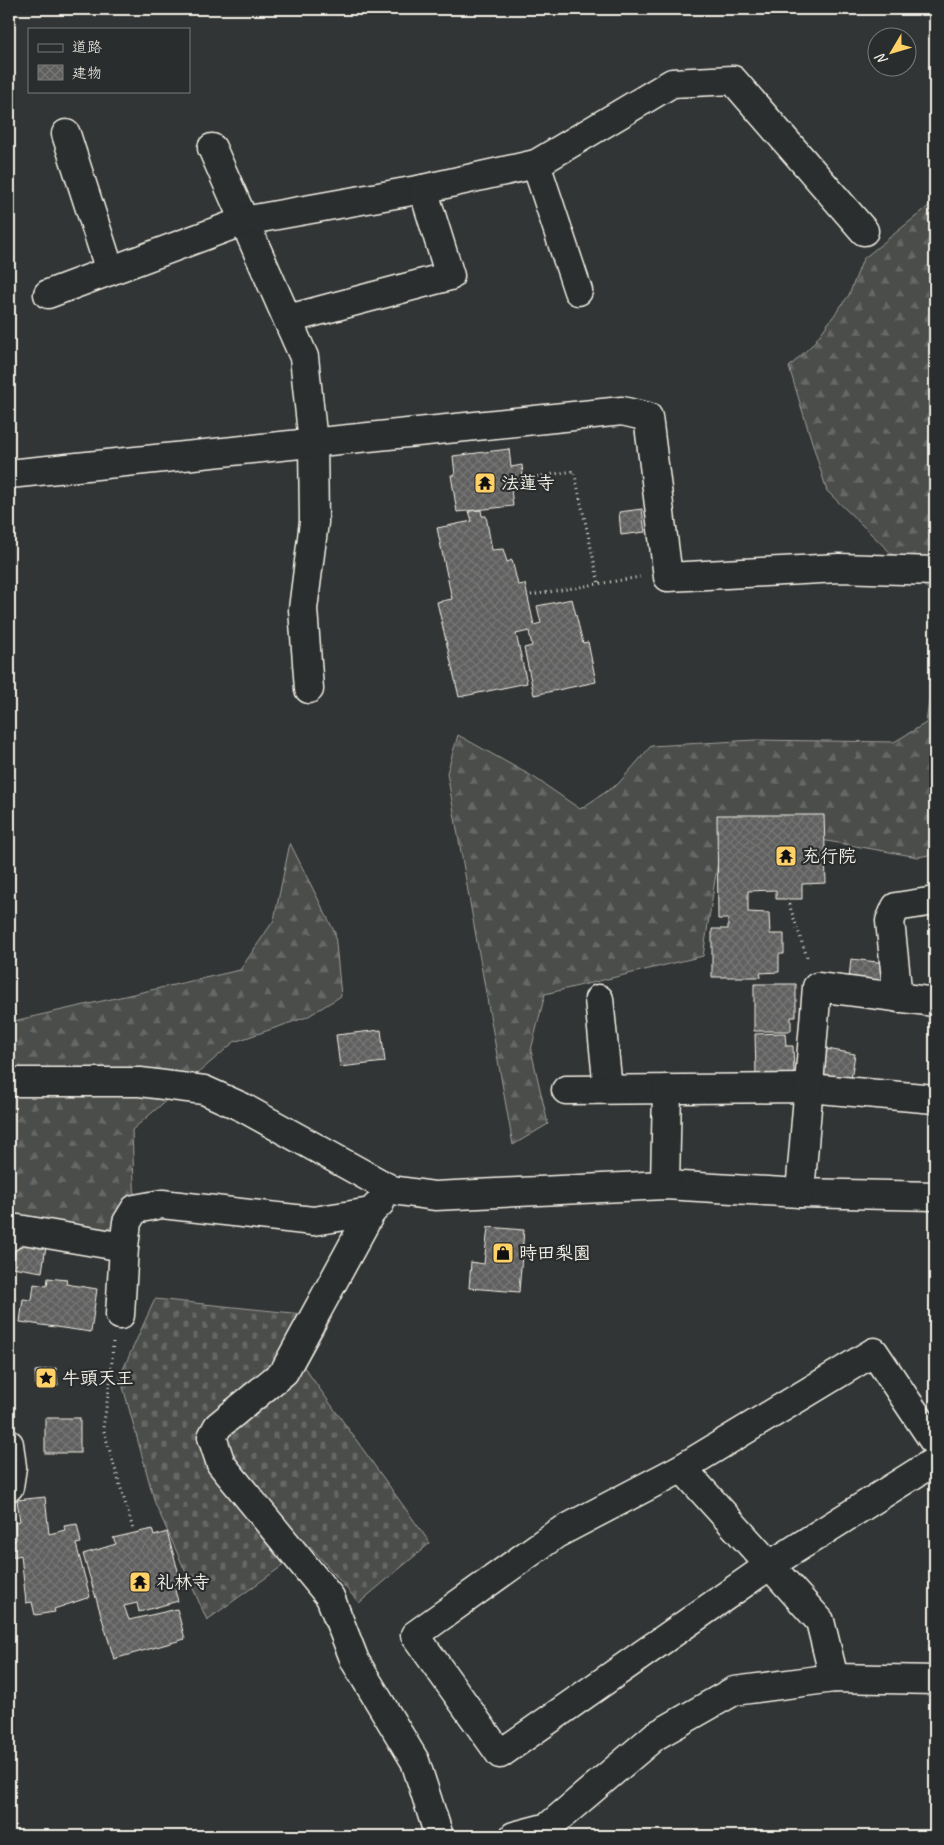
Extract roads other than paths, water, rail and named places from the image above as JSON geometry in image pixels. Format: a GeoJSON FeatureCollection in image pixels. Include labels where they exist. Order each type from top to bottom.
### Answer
{"type":"FeatureCollection","features":[{"type":"Feature","properties":{"kind":"street"},"geometry":{"type":"LineString","coordinates":[[48,294],[244,221],[423,189],[536,164],[672,84],[733,80],[864,231]]}},
{"type":"Feature","properties":{"kind":"street"},"geometry":{"type":"LineString","coordinates":[[66,134],[110,271]]}},
{"type":"Feature","properties":{"kind":"street"},"geometry":{"type":"LineString","coordinates":[[212,148],[304,357],[313,443],[314,522],[303,609],[308,689]]}},
{"type":"Feature","properties":{"kind":"street"},"geometry":{"type":"LineString","coordinates":[[536,164],[578,291]]}},
{"type":"Feature","properties":{"kind":"street"},"geometry":{"type":"LineString","coordinates":[[288,319],[450,276],[423,189]]}},
{"type":"Feature","properties":{"kind":"street"},"geometry":{"type":"LineString","coordinates":[[9,474],[622,411],[648,418],[668,577],[839,568],[935,571]]}},
{"type":"Feature","properties":{"kind":"street"},"geometry":{"type":"LineString","coordinates":[[898,998],[890,921],[896,907],[935,901]]}},
{"type":"Feature","properties":{"kind":"street"},"geometry":{"type":"LineString","coordinates":[[800,1193],[817,987],[935,1002]]}},
{"type":"Feature","properties":{"kind":"street"},"geometry":{"type":"LineString","coordinates":[[599,999],[608,1089]]}},
{"type":"Feature","properties":{"kind":"street"},"geometry":{"type":"LineString","coordinates":[[9,1082],[140,1082],[204,1090],[242,1107],[392,1190],[435,1196],[664,1185],[800,1193],[935,1196]]}},
{"type":"Feature","properties":{"kind":"street"},"geometry":{"type":"LineString","coordinates":[[566,1090],[808,1088],[935,1099]]}},
{"type":"Feature","properties":{"kind":"street"},"geometry":{"type":"LineString","coordinates":[[664,1185],[667,1089]]}},
{"type":"Feature","properties":{"kind":"street"},"geometry":{"type":"LineString","coordinates":[[392,1190],[371,1212],[284,1372],[218,1426],[212,1436],[221,1464],[330,1597],[355,1661],[415,1761],[439,1836]]}},
{"type":"Feature","properties":{"kind":"street"},"geometry":{"type":"LineString","coordinates":[[120,1315],[127,1222],[135,1209],[162,1204],[312,1220],[371,1212]]}},
{"type":"Feature","properties":{"kind":"street"},"geometry":{"type":"LineString","coordinates":[[9,1237],[18,1229],[124,1247]]}},
{"type":"Feature","properties":{"kind":"street"},"geometry":{"type":"LineString","coordinates":[[935,1443],[874,1352],[682,1468],[556,1534],[415,1635],[500,1754],[770,1565],[935,1461]]}},
{"type":"Feature","properties":{"kind":"street"},"geometry":{"type":"LineString","coordinates":[[9,1444],[12,1467],[9,1487]]}},
{"type":"Feature","properties":{"kind":"street"},"geometry":{"type":"LineString","coordinates":[[682,1468],[820,1622],[834,1678]]}},
{"type":"Feature","properties":{"kind":"street"},"geometry":{"type":"LineString","coordinates":[[514,1836],[548,1827],[656,1736],[734,1691],[834,1678],[935,1680]]}},
{"type":"Feature","properties":{"kind":"place","name":"法蓮寺"},"geometry":{"type":"Point","coordinates":[485,483]}},
{"type":"Feature","properties":{"kind":"place","name":"充行院"},"geometry":{"type":"Point","coordinates":[786,856]}},
{"type":"Feature","properties":{"kind":"place","name":"時田梨園"},"geometry":{"type":"Point","coordinates":[503,1253]}},
{"type":"Feature","properties":{"kind":"place","name":"牛頭天王"},"geometry":{"type":"Point","coordinates":[46,1378]}},
{"type":"Feature","properties":{"kind":"place","name":"礼林寺"},"geometry":{"type":"Point","coordinates":[140,1582]}}]}
